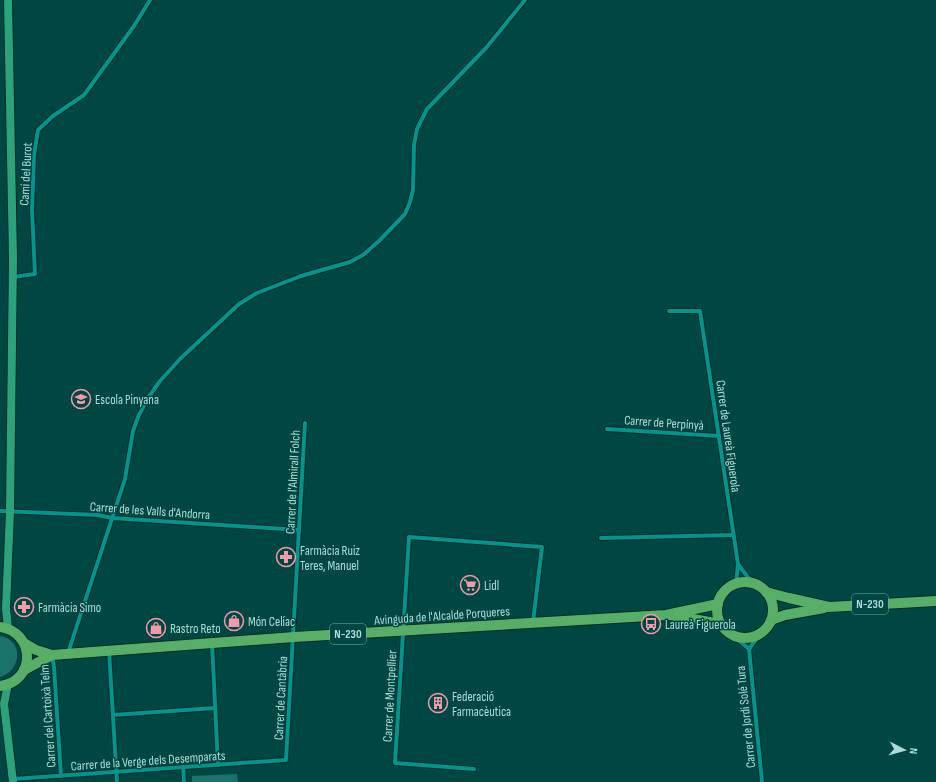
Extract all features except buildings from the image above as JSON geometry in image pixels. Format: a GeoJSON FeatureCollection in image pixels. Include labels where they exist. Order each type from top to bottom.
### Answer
{"type":"FeatureCollection","features":[{"type":"Feature","properties":{"kind":"main road"},"geometry":{"type":"LineString","coordinates":[[752,583],[744,582],[728,588],[722,595],[718,604],[718,617],[721,624],[731,634],[746,638],[753,637],[760,634],[767,628],[773,613],[772,605],[766,592]]}},
{"type":"Feature","properties":{"kind":"main road","name":"N-230"},"geometry":{"type":"LineString","coordinates":[[752,583],[759,586],[766,592],[829,607]]}},
{"type":"Feature","properties":{"kind":"main road","name":"N-230"},"geometry":{"type":"LineString","coordinates":[[771,620],[785,615],[829,607],[936,601]]}},
{"type":"Feature","properties":{"kind":"main road","name":"N-230"},"geometry":{"type":"LineString","coordinates":[[666,615],[718,604]]}},
{"type":"Feature","properties":{"kind":"main road","name":"N-230"},"geometry":{"type":"LineString","coordinates":[[666,615],[721,624]]}},
{"type":"Feature","properties":{"kind":"main road","name":"Avinguda de l'Alcalde Porqueres"},"geometry":{"type":"LineString","coordinates":[[24,643],[36,650],[52,655],[294,637],[666,615]]}},
{"type":"Feature","properties":{"kind":"main road","name":"N-230"},"geometry":{"type":"LineString","coordinates":[[4,628],[20,637],[24,643]]}},
{"type":"Feature","properties":{"kind":"main road"},"geometry":{"type":"LineString","coordinates":[[24,643],[27,656],[24,670]]}},
{"type":"Feature","properties":{"kind":"main road","name":"Avinguda de l'Alcalde Porqueres"},"geometry":{"type":"LineString","coordinates":[[24,670],[52,655]]}},
{"type":"Feature","properties":{"kind":"main road","name":"N-230"},"geometry":{"type":"LineString","coordinates":[[4,685],[18,678],[24,670]]}},
{"type":"Feature","properties":{"kind":"street"},"geometry":{"type":"LineString","coordinates":[[4,628],[6,613],[10,512],[13,277],[8,0]]}},
{"type":"Feature","properties":{"kind":"street","name":"Camí del Burot"},"geometry":{"type":"LineString","coordinates":[[13,277],[35,274],[32,210],[34,155],[38,130],[53,116],[84,95],[134,26],[150,0]]}},
{"type":"Feature","properties":{"kind":"street"},"geometry":{"type":"LineString","coordinates":[[68,654],[125,479],[133,431],[138,417],[148,398],[160,381],[180,359],[239,304],[257,293],[301,276],[350,262],[363,255],[379,242],[405,214],[410,202],[413,190],[414,145],[417,129],[427,109],[486,48],[525,0]]}},
{"type":"Feature","properties":{"kind":"street","name":"Carrer de Laureà Figuerola"},"geometry":{"type":"LineString","coordinates":[[669,311],[700,311],[738,564],[736,584]]}},
{"type":"Feature","properties":{"kind":"street","name":"Carrer de l'Almirall Folch"},"geometry":{"type":"LineString","coordinates":[[294,637],[305,423]]}},
{"type":"Feature","properties":{"kind":"street","name":"Carrer de Perpinyà"},"geometry":{"type":"LineString","coordinates":[[608,429],[719,436]]}},
{"type":"Feature","properties":{"kind":"street","name":"Carrer de les Valls d'Andorra"},"geometry":{"type":"LineString","coordinates":[[0,511],[98,516],[299,530]]}},
{"type":"Feature","properties":{"kind":"street"},"geometry":{"type":"LineString","coordinates":[[601,538],[734,535]]}},
{"type":"Feature","properties":{"kind":"street","name":"Carrer de Montpellier"},"geometry":{"type":"LineString","coordinates":[[474,769],[395,763],[409,537],[542,547],[533,622]]}},
{"type":"Feature","properties":{"kind":"street","name":"Carrer de Laureà Figuerola"},"geometry":{"type":"LineString","coordinates":[[738,564],[752,583]]}},
{"type":"Feature","properties":{"kind":"street","name":"Carrer de Jordi Solé Tura"},"geometry":{"type":"LineString","coordinates":[[731,634],[749,649]]}},
{"type":"Feature","properties":{"kind":"street","name":"Carrer de Jordi Solé Tura"},"geometry":{"type":"LineString","coordinates":[[760,634],[749,649],[762,782]]}},
{"type":"Feature","properties":{"kind":"street","name":"Carrer de Cantàbria"},"geometry":{"type":"LineString","coordinates":[[286,760],[294,637]]}},
{"type":"Feature","properties":{"kind":"street"},"geometry":{"type":"LineString","coordinates":[[212,643],[218,765]]}},
{"type":"Feature","properties":{"kind":"street"},"geometry":{"type":"LineString","coordinates":[[109,651],[117,782]]}},
{"type":"Feature","properties":{"kind":"street","name":"Carrer del Cartoixà Telm"},"geometry":{"type":"LineString","coordinates":[[52,655],[62,776]]}},
{"type":"Feature","properties":{"kind":"street"},"geometry":{"type":"LineString","coordinates":[[4,685],[4,704],[13,781]]}},
{"type":"Feature","properties":{"kind":"street"},"geometry":{"type":"LineString","coordinates":[[113,715],[215,708]]}},
{"type":"Feature","properties":{"kind":"street","name":"Carrer de la Verge dels Desemparats"},"geometry":{"type":"LineString","coordinates":[[13,781],[62,776],[286,760]]}},
{"type":"Feature","properties":{"kind":"street"},"geometry":{"type":"LineString","coordinates":[[183,767],[184,782]]}},
{"type":"Feature","properties":{"kind":"shaded area"},"geometry":{"type":"Polygon","coordinates":[[[0,636],[13,643],[17,655],[13,668],[0,677],[0,636]]]}},
{"type":"Feature","properties":{"kind":"shaded area"},"geometry":{"type":"Polygon","coordinates":[[[237,774],[238,782],[192,782],[192,776],[237,774]]]}},
{"type":"Feature","properties":{"kind":"place","name":"Escola Pinyana"},"geometry":{"type":"Point","coordinates":[81,399]}},
{"type":"Feature","properties":{"kind":"place","name":"Farmàcia Ruiz Teres, Manuel"},"geometry":{"type":"Point","coordinates":[286,557]}},
{"type":"Feature","properties":{"kind":"place","name":"Lidl"},"geometry":{"type":"Point","coordinates":[470,585]}},
{"type":"Feature","properties":{"kind":"place","name":"Farmàcia Simo"},"geometry":{"type":"Point","coordinates":[24,607]}},
{"type":"Feature","properties":{"kind":"place","name":"Món Celíac"},"geometry":{"type":"Point","coordinates":[234,621]}},
{"type":"Feature","properties":{"kind":"place","name":"Laureà Figuerola"},"geometry":{"type":"Point","coordinates":[651,624]}},
{"type":"Feature","properties":{"kind":"place","name":"Rastro Reto"},"geometry":{"type":"Point","coordinates":[156,628]}},
{"type":"Feature","properties":{"kind":"place","name":"Federació Farmacèutica"},"geometry":{"type":"Point","coordinates":[438,703]}}]}
